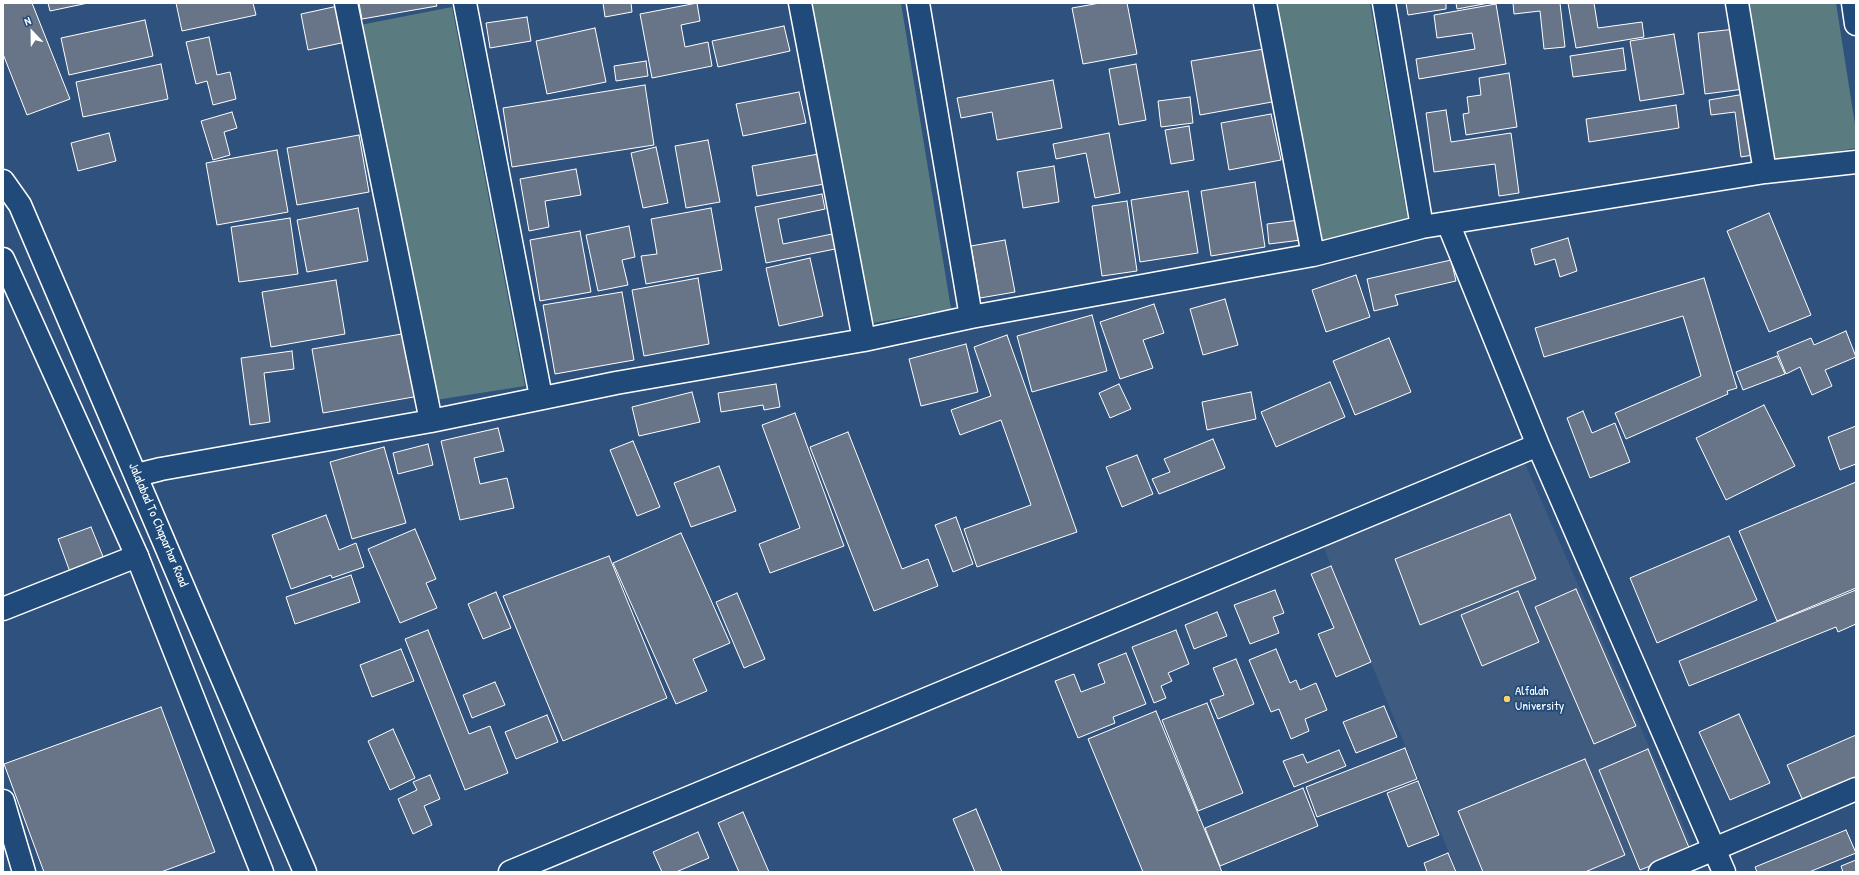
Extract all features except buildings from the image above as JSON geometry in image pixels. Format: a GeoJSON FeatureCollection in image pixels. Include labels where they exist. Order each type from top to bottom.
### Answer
{"type":"FeatureCollection","features":[{"type":"Feature","properties":{"kind":"street"},"geometry":{"type":"LineString","coordinates":[[346,3],[431,421]]}},
{"type":"Feature","properties":{"kind":"street"},"geometry":{"type":"LineString","coordinates":[[465,3],[541,397]]}},
{"type":"Feature","properties":{"kind":"street"},"geometry":{"type":"LineString","coordinates":[[800,3],[864,340]]}},
{"type":"Feature","properties":{"kind":"street"},"geometry":{"type":"LineString","coordinates":[[918,3],[971,317]]}},
{"type":"Feature","properties":{"kind":"street"},"geometry":{"type":"LineString","coordinates":[[1265,3],[1313,255]]}},
{"type":"Feature","properties":{"kind":"street"},"geometry":{"type":"LineString","coordinates":[[1384,3],[1422,226]]}},
{"type":"Feature","properties":{"kind":"street"},"geometry":{"type":"LineString","coordinates":[[1737,3],[1765,172]]}},
{"type":"Feature","properties":{"kind":"street"},"geometry":{"type":"LineString","coordinates":[[1853,3],[1856,24]]}},
{"type":"Feature","properties":{"kind":"street"},"geometry":{"type":"LineString","coordinates":[[137,475],[162,469],[431,421],[541,397],[864,340],[971,317],[1313,255],[1422,226],[1765,172],[1856,162]]}},
{"type":"Feature","properties":{"kind":"street","name":"Jalalabad To Chaparhar Road"},"geometry":{"type":"LineString","coordinates":[[3,182],[20,205],[137,475],[305,872]]}},
{"type":"Feature","properties":{"kind":"street"},"geometry":{"type":"LineString","coordinates":[[1448,223],[1538,445],[1715,848],[1724,872]]}},
{"type":"Feature","properties":{"kind":"street"},"geometry":{"type":"LineString","coordinates":[[3,259],[137,556],[262,872]]}},
{"type":"Feature","properties":{"kind":"street"},"geometry":{"type":"LineString","coordinates":[[510,872],[1538,445]]}},
{"type":"Feature","properties":{"kind":"street"},"geometry":{"type":"LineString","coordinates":[[3,609],[137,556]]}},
{"type":"Feature","properties":{"kind":"street"},"geometry":{"type":"LineString","coordinates":[[1660,872],[1856,789]]}},
{"type":"Feature","properties":{"kind":"street"},"geometry":{"type":"LineString","coordinates":[[3,801],[24,872]]}},
{"type":"Feature","properties":{"kind":"shaded area","name":"Alfalah University"},"geometry":{"type":"Polygon","coordinates":[[[1523,459],[1697,856],[1660,872],[1457,872],[1322,543],[1523,459]]]}},
{"type":"Feature","properties":{"kind":"green space"},"geometry":{"type":"Polygon","coordinates":[[[808,3],[901,3],[951,309],[867,324],[808,3]]]}},
{"type":"Feature","properties":{"kind":"green space"},"geometry":{"type":"Polygon","coordinates":[[[1275,3],[1370,3],[1409,227],[1316,241],[1275,3]]]}},
{"type":"Feature","properties":{"kind":"green space"},"geometry":{"type":"Polygon","coordinates":[[[1742,3],[1836,3],[1856,131],[1856,148],[1769,163],[1742,3]]]}},
{"type":"Feature","properties":{"kind":"green space"},"geometry":{"type":"Polygon","coordinates":[[[452,7],[525,386],[429,401],[355,26],[452,7]]]}},
{"type":"Feature","properties":{"kind":"place","name":"Alfalah University"},"geometry":{"type":"Point","coordinates":[1507,699]}}]}
